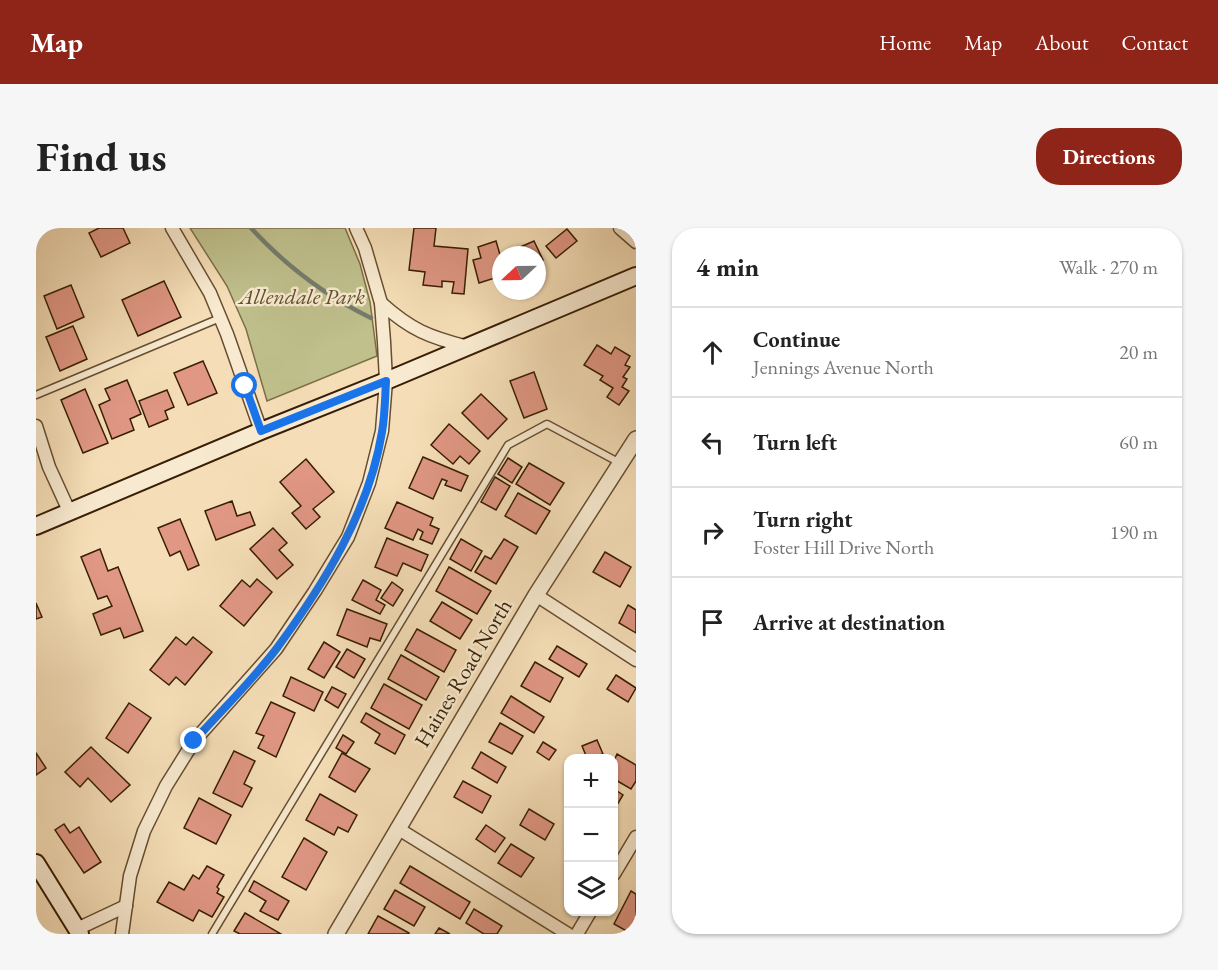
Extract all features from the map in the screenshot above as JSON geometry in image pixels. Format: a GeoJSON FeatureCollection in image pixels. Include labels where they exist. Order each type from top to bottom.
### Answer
{"type":"FeatureCollection","features":[{"type":"Feature","properties":{"kind":"main road"},"geometry":{"type":"LineString","coordinates":[[36,526],[636,276]]}},
{"type":"Feature","properties":{"kind":"main road"},"geometry":{"type":"LineString","coordinates":[[36,863],[79,932]]}},
{"type":"Feature","properties":{"kind":"street"},"geometry":{"type":"LineString","coordinates":[[172,228],[210,292],[261,431]]}},
{"type":"Feature","properties":{"kind":"street"},"geometry":{"type":"LineString","coordinates":[[122,934],[130,876],[144,831],[166,786],[194,741],[276,649],[315,591],[348,537],[369,483],[382,431],[386,381],[381,303],[365,248],[356,228]]}},
{"type":"Feature","properties":{"kind":"street"},"geometry":{"type":"LineString","coordinates":[[620,228],[636,242]]}},
{"type":"Feature","properties":{"kind":"street"},"geometry":{"type":"LineString","coordinates":[[381,303],[400,320],[430,337],[468,347]]}},
{"type":"Feature","properties":{"kind":"street"},"geometry":{"type":"LineString","coordinates":[[36,426],[50,467],[70,513]]}},
{"type":"Feature","properties":{"kind":"street","name":"Haines Road North"},"geometry":{"type":"LineString","coordinates":[[336,934],[536,595],[636,439]]}},
{"type":"Feature","properties":{"kind":"street"},"geometry":{"type":"LineString","coordinates":[[536,595],[636,660]]}},
{"type":"Feature","properties":{"kind":"street"},"geometry":{"type":"LineString","coordinates":[[397,828],[568,934]]}},
{"type":"Feature","properties":{"kind":"street"},"geometry":{"type":"LineString","coordinates":[[618,867],[636,837]]}},
{"type":"Feature","properties":{"kind":"street"},"geometry":{"type":"LineString","coordinates":[[79,932],[126,906]]}},
{"type":"Feature","properties":{"kind":"street"},"geometry":{"type":"LineString","coordinates":[[577,934],[588,916]]}},
{"type":"Feature","properties":{"kind":"lane"},"geometry":{"type":"LineString","coordinates":[[36,395],[220,318]]}},
{"type":"Feature","properties":{"kind":"lane"},"geometry":{"type":"LineString","coordinates":[[212,934],[508,445],[547,424],[621,463]]}},
{"type":"Feature","properties":{"kind":"green space","name":"Allendale Park"},"geometry":{"type":"Polygon","coordinates":[[[190,228],[345,228],[360,264],[370,302],[377,356],[267,401],[246,329],[227,286],[190,228]]]}},
{"type":"Feature","properties":{"kind":"building"},"geometry":{"type":"Polygon","coordinates":[[[99,228],[123,228],[130,243],[101,257],[89,233],[99,228]]]}},
{"type":"Feature","properties":{"kind":"building"},"geometry":{"type":"Polygon","coordinates":[[[414,228],[436,228],[434,246],[468,249],[464,294],[452,293],[454,282],[442,281],[442,287],[423,285],[425,272],[409,270],[414,228]]]}},
{"type":"Feature","properties":{"kind":"building"},"geometry":{"type":"Polygon","coordinates":[[[567,229],[577,241],[556,258],[546,246],[567,229]]]}},
{"type":"Feature","properties":{"kind":"building"},"geometry":{"type":"Polygon","coordinates":[[[496,241],[497,246],[492,246],[492,279],[479,283],[473,260],[481,258],[478,247],[496,241]]]}},
{"type":"Feature","properties":{"kind":"building"},"geometry":{"type":"Polygon","coordinates":[[[534,241],[536,246],[523,246],[534,241]]]}},
{"type":"Feature","properties":{"kind":"building"},"geometry":{"type":"Polygon","coordinates":[[[164,281],[181,317],[138,336],[122,300],[164,281]]]}},
{"type":"Feature","properties":{"kind":"building"},"geometry":{"type":"Polygon","coordinates":[[[71,285],[84,317],[57,329],[44,296],[71,285]]]}},
{"type":"Feature","properties":{"kind":"building"},"geometry":{"type":"Polygon","coordinates":[[[73,326],[87,359],[60,371],[46,337],[73,326]]]}},
{"type":"Feature","properties":{"kind":"building"},"geometry":{"type":"Polygon","coordinates":[[[597,345],[611,354],[615,347],[630,356],[625,365],[630,367],[623,377],[627,379],[622,387],[629,391],[619,405],[607,397],[613,388],[600,380],[603,376],[584,365],[597,345]]]}},
{"type":"Feature","properties":{"kind":"building"},"geometry":{"type":"Polygon","coordinates":[[[203,361],[217,393],[188,405],[174,373],[203,361]]]}},
{"type":"Feature","properties":{"kind":"building"},"geometry":{"type":"Polygon","coordinates":[[[534,372],[547,409],[524,418],[510,381],[534,372]]]}},
{"type":"Feature","properties":{"kind":"building"},"geometry":{"type":"Polygon","coordinates":[[[127,380],[141,414],[130,419],[134,430],[112,439],[99,405],[110,400],[105,389],[127,380]]]}},
{"type":"Feature","properties":{"kind":"building"},"geometry":{"type":"Polygon","coordinates":[[[85,389],[108,443],[83,453],[61,400],[85,389]]]}},
{"type":"Feature","properties":{"kind":"building"},"geometry":{"type":"Polygon","coordinates":[[[167,390],[174,407],[165,411],[168,419],[149,427],[139,401],[167,390]]]}},
{"type":"Feature","properties":{"kind":"building"},"geometry":{"type":"Polygon","coordinates":[[[481,394],[507,419],[488,439],[462,413],[481,394]]]}},
{"type":"Feature","properties":{"kind":"building"},"geometry":{"type":"Polygon","coordinates":[[[449,424],[480,451],[469,464],[460,456],[453,464],[431,445],[449,424]]]}},
{"type":"Feature","properties":{"kind":"building"},"geometry":{"type":"Polygon","coordinates":[[[423,457],[468,476],[461,491],[445,485],[447,481],[442,479],[433,499],[409,488],[423,457]]]}},
{"type":"Feature","properties":{"kind":"building"},"geometry":{"type":"Polygon","coordinates":[[[508,458],[522,467],[512,483],[498,474],[508,458]]]}},
{"type":"Feature","properties":{"kind":"building"},"geometry":{"type":"Polygon","coordinates":[[[306,459],[334,492],[313,509],[320,517],[306,529],[292,513],[301,506],[280,482],[306,459]]]}},
{"type":"Feature","properties":{"kind":"building"},"geometry":{"type":"Polygon","coordinates":[[[529,463],[564,483],[550,505],[516,484],[529,463]]]}},
{"type":"Feature","properties":{"kind":"building"},"geometry":{"type":"Polygon","coordinates":[[[495,477],[510,486],[496,510],[481,502],[495,477]]]}},
{"type":"Feature","properties":{"kind":"building"},"geometry":{"type":"Polygon","coordinates":[[[518,493],[550,511],[536,534],[505,516],[518,493]]]}},
{"type":"Feature","properties":{"kind":"building"},"geometry":{"type":"Polygon","coordinates":[[[232,501],[237,516],[250,512],[255,525],[216,540],[205,511],[232,501]]]}},
{"type":"Feature","properties":{"kind":"building"},"geometry":{"type":"Polygon","coordinates":[[[397,502],[433,518],[430,525],[439,529],[432,544],[420,539],[423,532],[418,529],[413,540],[385,528],[397,502]]]}},
{"type":"Feature","properties":{"kind":"building"},"geometry":{"type":"Polygon","coordinates":[[[180,519],[199,565],[188,570],[180,551],[170,556],[158,528],[180,519]]]}},
{"type":"Feature","properties":{"kind":"building"},"geometry":{"type":"Polygon","coordinates":[[[273,528],[287,543],[279,550],[293,565],[277,579],[250,549],[273,528]]]}},
{"type":"Feature","properties":{"kind":"building"},"geometry":{"type":"Polygon","coordinates":[[[387,538],[428,555],[421,571],[403,563],[397,576],[375,567],[387,538]]]}},
{"type":"Feature","properties":{"kind":"building"},"geometry":{"type":"Polygon","coordinates":[[[461,539],[482,551],[471,571],[450,559],[461,539]]]}},
{"type":"Feature","properties":{"kind":"building"},"geometry":{"type":"Polygon","coordinates":[[[504,539],[518,547],[496,584],[475,572],[485,556],[491,559],[504,539]]]}},
{"type":"Feature","properties":{"kind":"building"},"geometry":{"type":"Polygon","coordinates":[[[100,549],[108,571],[118,567],[143,631],[124,638],[120,628],[101,635],[93,614],[112,606],[107,596],[98,599],[81,557],[100,549]]]}},
{"type":"Feature","properties":{"kind":"building"},"geometry":{"type":"Polygon","coordinates":[[[605,552],[631,567],[620,587],[593,572],[605,552]]]}},
{"type":"Feature","properties":{"kind":"building"},"geometry":{"type":"Polygon","coordinates":[[[449,567],[491,591],[477,614],[436,591],[449,567]]]}},
{"type":"Feature","properties":{"kind":"building"},"geometry":{"type":"Polygon","coordinates":[[[257,579],[272,592],[244,626],[220,606],[242,580],[250,587],[257,579]]]}},
{"type":"Feature","properties":{"kind":"building"},"geometry":{"type":"Polygon","coordinates":[[[363,580],[381,590],[376,600],[385,605],[380,614],[352,600],[363,580]]]}},
{"type":"Feature","properties":{"kind":"building"},"geometry":{"type":"Polygon","coordinates":[[[392,582],[403,590],[393,606],[381,598],[392,582]]]}},
{"type":"Feature","properties":{"kind":"building"},"geometry":{"type":"Polygon","coordinates":[[[442,602],[472,620],[460,639],[430,621],[442,602]]]}},
{"type":"Feature","properties":{"kind":"building"},"geometry":{"type":"Polygon","coordinates":[[[36,603],[42,617],[36,619],[36,603]]]}},
{"type":"Feature","properties":{"kind":"building"},"geometry":{"type":"Polygon","coordinates":[[[628,605],[636,610],[636,633],[619,623],[628,605]]]}},
{"type":"Feature","properties":{"kind":"building"},"geometry":{"type":"Polygon","coordinates":[[[347,609],[387,624],[380,641],[370,638],[367,647],[337,635],[347,609]]]}},
{"type":"Feature","properties":{"kind":"building"},"geometry":{"type":"Polygon","coordinates":[[[417,629],[456,650],[444,672],[405,650],[417,629]]]}},
{"type":"Feature","properties":{"kind":"building"},"geometry":{"type":"Polygon","coordinates":[[[176,637],[186,645],[193,637],[212,652],[185,685],[176,677],[169,685],[150,670],[176,637]]]}},
{"type":"Feature","properties":{"kind":"building"},"geometry":{"type":"Polygon","coordinates":[[[324,642],[340,652],[324,678],[308,669],[324,642]]]}},
{"type":"Feature","properties":{"kind":"building"},"geometry":{"type":"Polygon","coordinates":[[[557,646],[587,664],[579,677],[549,659],[557,646]]]}},
{"type":"Feature","properties":{"kind":"building"},"geometry":{"type":"Polygon","coordinates":[[[347,649],[365,659],[354,678],[336,667],[347,649]]]}},
{"type":"Feature","properties":{"kind":"building"},"geometry":{"type":"Polygon","coordinates":[[[401,655],[439,677],[426,700],[388,679],[401,655]]]}},
{"type":"Feature","properties":{"kind":"building"},"geometry":{"type":"Polygon","coordinates":[[[535,662],[563,678],[550,702],[521,686],[535,662]]]}},
{"type":"Feature","properties":{"kind":"building"},"geometry":{"type":"Polygon","coordinates":[[[616,675],[636,688],[628,702],[607,689],[616,675]]]}},
{"type":"Feature","properties":{"kind":"building"},"geometry":{"type":"Polygon","coordinates":[[[291,677],[323,692],[314,711],[283,696],[291,677]]]}},
{"type":"Feature","properties":{"kind":"building"},"geometry":{"type":"Polygon","coordinates":[[[384,684],[422,705],[409,729],[371,708],[384,684]]]}},
{"type":"Feature","properties":{"kind":"building"},"geometry":{"type":"Polygon","coordinates":[[[332,687],[346,694],[338,708],[325,700],[332,687]]]}},
{"type":"Feature","properties":{"kind":"building"},"geometry":{"type":"Polygon","coordinates":[[[511,696],[544,717],[534,733],[501,713],[511,696]]]}},
{"type":"Feature","properties":{"kind":"building"},"geometry":{"type":"Polygon","coordinates":[[[271,702],[295,713],[276,757],[258,748],[264,736],[256,733],[271,702]]]}},
{"type":"Feature","properties":{"kind":"building"},"geometry":{"type":"Polygon","coordinates":[[[129,703],[151,718],[128,753],[106,738],[129,703]]]}},
{"type":"Feature","properties":{"kind":"building"},"geometry":{"type":"Polygon","coordinates":[[[366,713],[405,735],[395,754],[375,743],[380,734],[361,722],[366,713]]]}},
{"type":"Feature","properties":{"kind":"building"},"geometry":{"type":"Polygon","coordinates":[[[500,723],[523,736],[512,754],[489,742],[500,723]]]}},
{"type":"Feature","properties":{"kind":"building"},"geometry":{"type":"Polygon","coordinates":[[[343,735],[354,742],[346,754],[336,748],[343,735]]]}},
{"type":"Feature","properties":{"kind":"building"},"geometry":{"type":"Polygon","coordinates":[[[597,740],[603,754],[585,754],[582,746],[597,740]]]}},
{"type":"Feature","properties":{"kind":"building"},"geometry":{"type":"Polygon","coordinates":[[[543,742],[556,750],[549,760],[537,752],[543,742]]]}},
{"type":"Feature","properties":{"kind":"building"},"geometry":{"type":"Polygon","coordinates":[[[91,747],[130,785],[111,802],[88,778],[80,787],[65,772],[91,747]]]}},
{"type":"Feature","properties":{"kind":"building"},"geometry":{"type":"Polygon","coordinates":[[[234,751],[255,761],[244,784],[252,788],[242,807],[213,793],[234,751]]]}},
{"type":"Feature","properties":{"kind":"building"},"geometry":{"type":"Polygon","coordinates":[[[481,752],[506,767],[497,783],[472,768],[481,752]]]}},
{"type":"Feature","properties":{"kind":"building"},"geometry":{"type":"Polygon","coordinates":[[[36,753],[46,768],[36,775],[36,753]]]}},
{"type":"Feature","properties":{"kind":"building"},"geometry":{"type":"Polygon","coordinates":[[[342,753],[370,769],[355,792],[329,777],[342,753]]]}},
{"type":"Feature","properties":{"kind":"building"},"geometry":{"type":"Polygon","coordinates":[[[618,755],[636,765],[636,781],[631,789],[618,781],[618,755]]]}},
{"type":"Feature","properties":{"kind":"building"},"geometry":{"type":"Polygon","coordinates":[[[463,781],[491,796],[482,813],[454,797],[463,781]]]}},
{"type":"Feature","properties":{"kind":"building"},"geometry":{"type":"Polygon","coordinates":[[[618,792],[623,795],[618,803],[618,792]]]}},
{"type":"Feature","properties":{"kind":"building"},"geometry":{"type":"Polygon","coordinates":[[[320,794],[357,815],[348,832],[338,827],[334,835],[306,820],[320,794]]]}},
{"type":"Feature","properties":{"kind":"building"},"geometry":{"type":"Polygon","coordinates":[[[199,798],[231,815],[216,844],[184,828],[199,798]]]}},
{"type":"Feature","properties":{"kind":"building"},"geometry":{"type":"Polygon","coordinates":[[[529,809],[554,824],[545,840],[520,825],[529,809]]]}},
{"type":"Feature","properties":{"kind":"building"},"geometry":{"type":"Polygon","coordinates":[[[64,824],[70,833],[79,827],[101,862],[84,873],[55,830],[64,824]]]}},
{"type":"Feature","properties":{"kind":"building"},"geometry":{"type":"Polygon","coordinates":[[[486,825],[505,838],[495,852],[476,839],[486,825]]]}},
{"type":"Feature","properties":{"kind":"building"},"geometry":{"type":"Polygon","coordinates":[[[304,838],[327,852],[306,890],[282,877],[304,838]]]}},
{"type":"Feature","properties":{"kind":"building"},"geometry":{"type":"Polygon","coordinates":[[[511,844],[534,858],[521,877],[498,863],[511,844]]]}},
{"type":"Feature","properties":{"kind":"building"},"geometry":{"type":"Polygon","coordinates":[[[207,866],[224,875],[217,887],[219,889],[217,893],[224,897],[212,917],[199,910],[193,921],[157,902],[169,882],[184,890],[193,875],[199,879],[207,866]]]}},
{"type":"Feature","properties":{"kind":"building"},"geometry":{"type":"Polygon","coordinates":[[[410,866],[470,902],[460,919],[400,883],[410,866]]]}},
{"type":"Feature","properties":{"kind":"building"},"geometry":{"type":"Polygon","coordinates":[[[254,881],[289,901],[278,920],[260,911],[266,901],[249,891],[254,881]]]}},
{"type":"Feature","properties":{"kind":"building"},"geometry":{"type":"Polygon","coordinates":[[[395,890],[425,907],[414,926],[384,909],[395,890]]]}},
{"type":"Feature","properties":{"kind":"building"},"geometry":{"type":"Polygon","coordinates":[[[631,891],[636,894],[636,922],[630,933],[614,924],[631,891]]]}},
{"type":"Feature","properties":{"kind":"building"},"geometry":{"type":"Polygon","coordinates":[[[474,909],[502,926],[497,934],[484,934],[466,923],[474,909]]]}},
{"type":"Feature","properties":{"kind":"building"},"geometry":{"type":"Polygon","coordinates":[[[245,913],[281,934],[240,934],[234,931],[245,913]]]}},
{"type":"Feature","properties":{"kind":"building"},"geometry":{"type":"Polygon","coordinates":[[[378,916],[409,933],[409,934],[368,934],[378,916]]]}},
{"type":"Feature","properties":{"kind":"building"},"geometry":{"type":"Polygon","coordinates":[[[439,928],[450,934],[435,934],[439,928]]]}},
{"type":"Feature","properties":{"kind":"waterway"},"geometry":{"type":"LineString","coordinates":[[251,228],[307,279],[338,300],[371,318]]}},
{"type":"Feature","properties":{"kind":"route"},"geometry":{"type":"LineString","coordinates":[[194,741],[276,649],[348,537],[369,483],[382,431],[386,381],[261,431],[245,386]]}}]}
